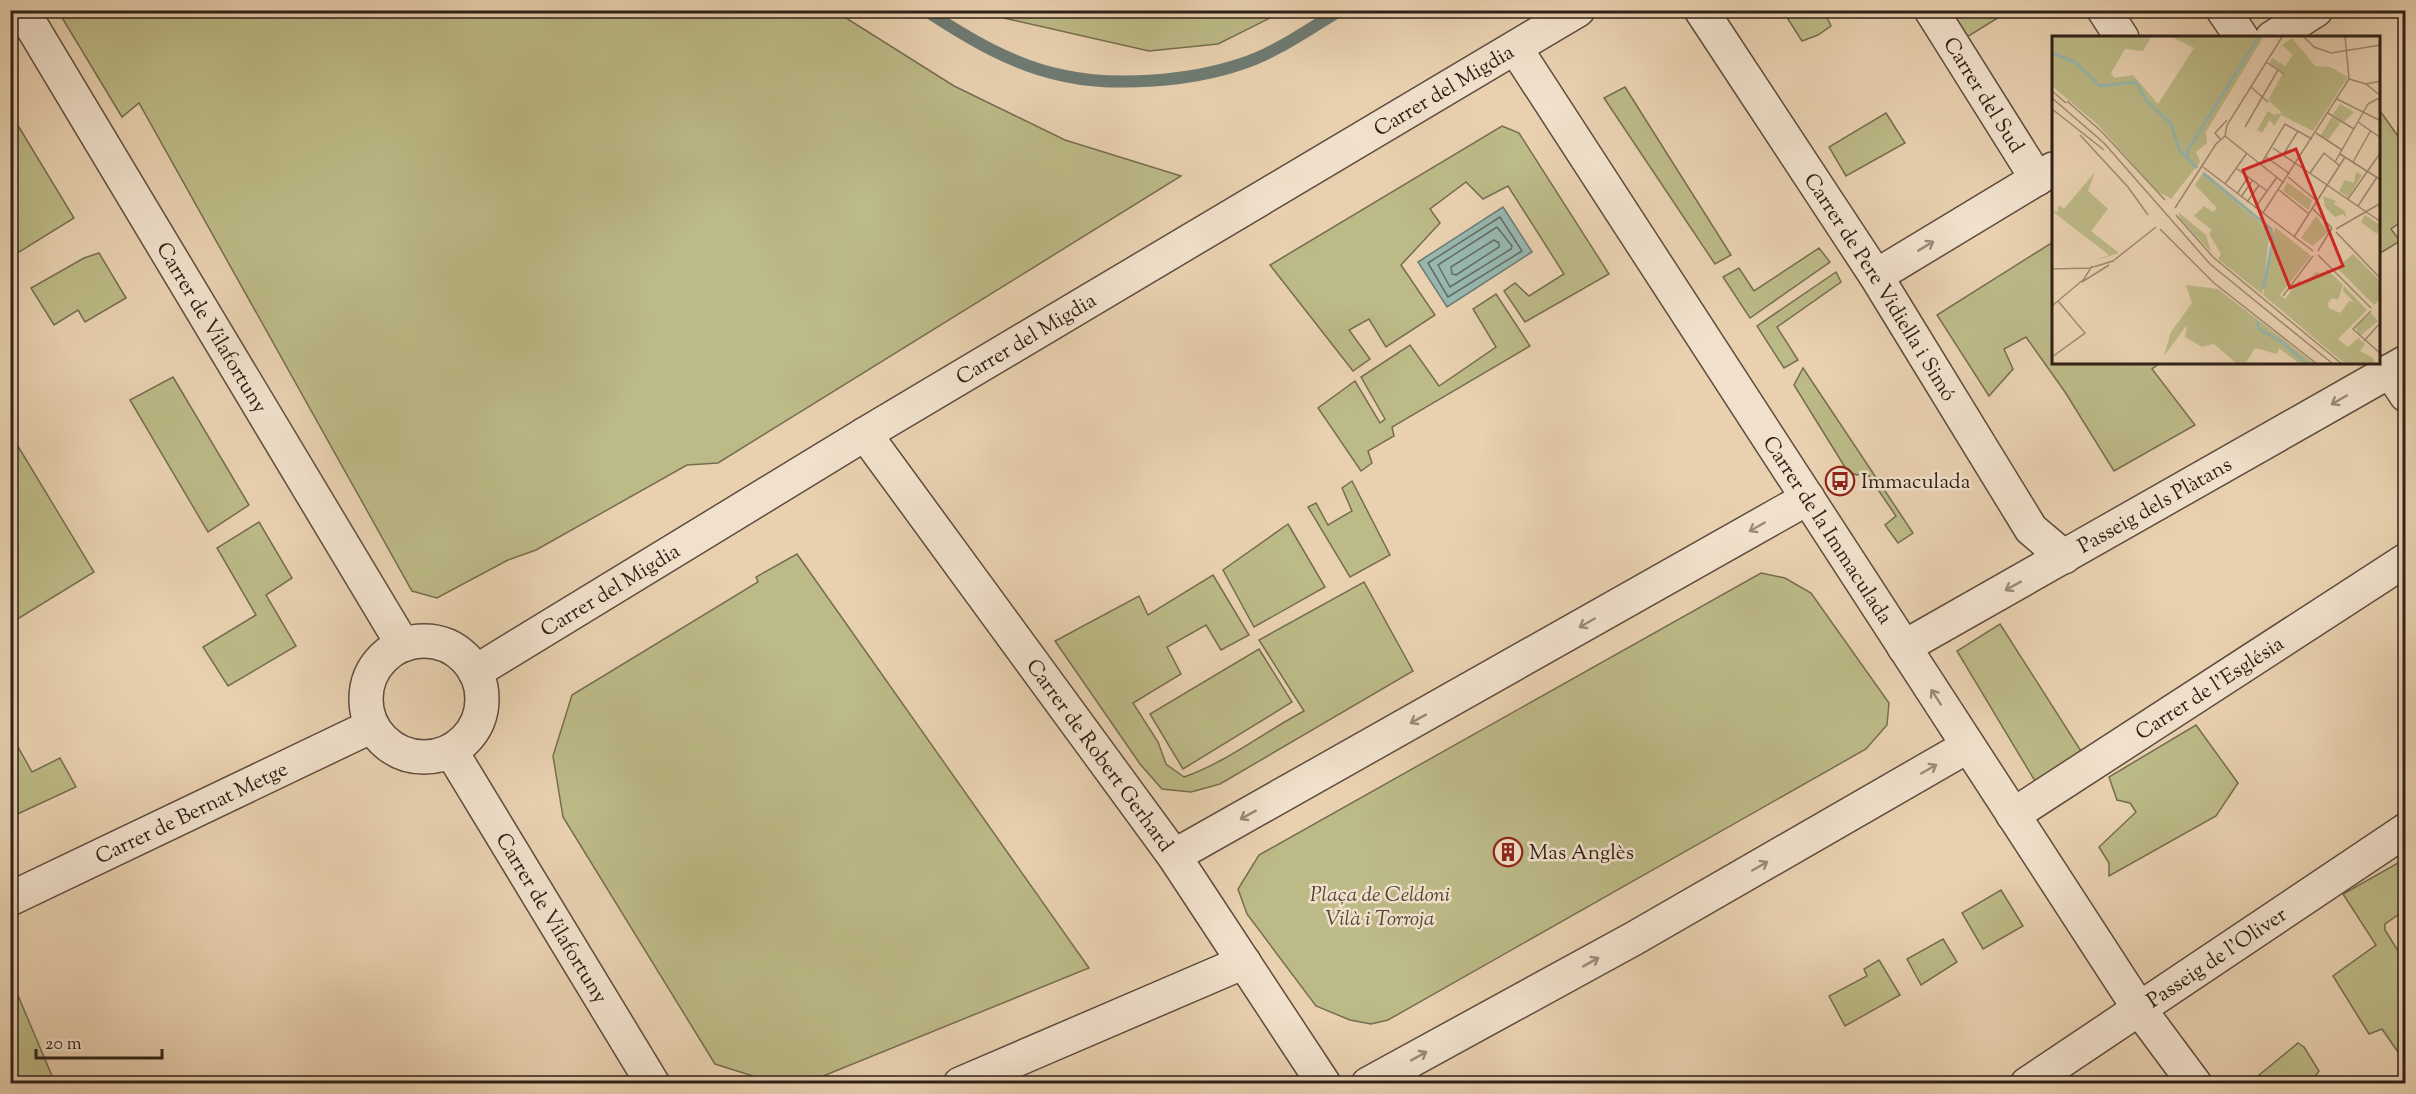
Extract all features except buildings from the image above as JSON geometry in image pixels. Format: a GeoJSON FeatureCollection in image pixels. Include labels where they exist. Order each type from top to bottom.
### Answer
{"type":"FeatureCollection","features":[{"type":"Feature","properties":{"kind":"street","name":"Carrer de Vilafortuny"},"geometry":{"type":"LineString","coordinates":[[22,10],[403,645]]}},
{"type":"Feature","properties":{"kind":"street","name":"Carrer del Migdia"},"geometry":{"type":"LineString","coordinates":[[475,672],[865,434],[1516,49],[1578,10]]}},
{"type":"Feature","properties":{"kind":"street","name":"Carrer de Pere Vidiella i Simó"},"geometry":{"type":"LineString","coordinates":[[1701,10],[1876,276],[2031,529],[2064,557]]}},
{"type":"Feature","properties":{"kind":"street","name":"Carrer del Sud"},"geometry":{"type":"LineString","coordinates":[[1931,10],[2045,174]]}},
{"type":"Feature","properties":{"kind":"street"},"geometry":{"type":"LineString","coordinates":[[2104,10],[2121,36]]}},
{"type":"Feature","properties":{"kind":"street"},"geometry":{"type":"LineString","coordinates":[[2223,10],[2241,36]]}},
{"type":"Feature","properties":{"kind":"street"},"geometry":{"type":"LineString","coordinates":[[2275,36],[2316,10]]}},
{"type":"Feature","properties":{"kind":"street","name":"Carrer de la Immaculada"},"geometry":{"type":"LineString","coordinates":[[1516,49],[2140,1010],[2195,1083]]}},
{"type":"Feature","properties":{"kind":"street"},"geometry":{"type":"LineString","coordinates":[[1876,276],[2045,174]]}},
{"type":"Feature","properties":{"kind":"street","name":"Passeig dels Plàtans"},"geometry":{"type":"LineString","coordinates":[[1904,647],[2064,557],[2400,376]]}},
{"type":"Feature","properties":{"kind":"street","name":"Carrer de Robert Gerhard"},"geometry":{"type":"LineString","coordinates":[[865,434],[1174,856],[1324,1083]]}},
{"type":"Feature","properties":{"kind":"street"},"geometry":{"type":"LineString","coordinates":[[1174,856],[1808,498]]}},
{"type":"Feature","properties":{"kind":"street","name":"Carrer de l'Església"},"geometry":{"type":"LineString","coordinates":[[2013,815],[2406,560]]}},
{"type":"Feature","properties":{"kind":"street"},"geometry":{"type":"LineString","coordinates":[[419,641],[436,642],[452,648],[465,658],[475,672],[481,689],[482,708],[476,725],[466,740],[451,751],[433,757],[415,757],[398,752],[383,741],[372,726],[366,708],[367,688],[374,669],[386,655],[403,645],[419,641]]}},
{"type":"Feature","properties":{"kind":"street","name":"Carrer de Bernat Metge"},"geometry":{"type":"LineString","coordinates":[[10,898],[372,726]]}},
{"type":"Feature","properties":{"kind":"street"},"geometry":{"type":"LineString","coordinates":[[1368,1083],[1634,939],[1968,746]]}},
{"type":"Feature","properties":{"kind":"street","name":"Carrer de Vilafortuny"},"geometry":{"type":"LineString","coordinates":[[451,751],[653,1083]]}},
{"type":"Feature","properties":{"kind":"street","name":"Passeig de l'Oliver"},"geometry":{"type":"LineString","coordinates":[[2027,1083],[2405,832]]}},
{"type":"Feature","properties":{"kind":"street"},"geometry":{"type":"LineString","coordinates":[[960,1083],[1244,962]]}},
{"type":"Feature","properties":{"kind":"green space"},"geometry":{"type":"Polygon","coordinates":[[[58,11],[835,11],[954,86],[1065,140],[1181,176],[718,463],[687,465],[536,550],[508,560],[437,598],[412,591],[139,103],[122,117],[58,11]]]}},
{"type":"Feature","properties":{"kind":"green space"},"geometry":{"type":"Polygon","coordinates":[[[993,11],[1284,11],[1218,44],[1149,51],[1004,18],[993,11]]]}},
{"type":"Feature","properties":{"kind":"green space"},"geometry":{"type":"Polygon","coordinates":[[[1795,11],[1824,11],[1831,26],[1818,35],[1802,41],[1786,16],[1795,11]]]}},
{"type":"Feature","properties":{"kind":"green space"},"geometry":{"type":"Polygon","coordinates":[[[1951,11],[2009,11],[1967,37],[1951,11]]]}},
{"type":"Feature","properties":{"kind":"green space"},"geometry":{"type":"Polygon","coordinates":[[[1625,87],[1731,255],[1715,264],[1604,98],[1625,87]]]}},
{"type":"Feature","properties":{"kind":"green space"},"geometry":{"type":"Polygon","coordinates":[[[2380,111],[2405,146],[2405,219],[2391,229],[2400,241],[2380,253],[2380,111]]]}},
{"type":"Feature","properties":{"kind":"green space"},"geometry":{"type":"Polygon","coordinates":[[[1886,113],[1905,143],[1846,176],[1829,147],[1886,113]]]}},
{"type":"Feature","properties":{"kind":"green space"},"geometry":{"type":"Polygon","coordinates":[[[11,114],[74,218],[10,257],[11,114]]]}},
{"type":"Feature","properties":{"kind":"green space"},"geometry":{"type":"Polygon","coordinates":[[[1502,126],[1519,133],[1609,274],[1525,322],[1504,291],[1515,283],[1529,296],[1564,274],[1508,186],[1483,199],[1466,182],[1430,209],[1440,223],[1401,265],[1435,315],[1386,347],[1369,319],[1349,330],[1370,359],[1353,371],[1270,265],[1502,126]]]}},
{"type":"Feature","properties":{"kind":"green space"},"geometry":{"type":"Polygon","coordinates":[[[2052,243],[2052,364],[2159,364],[2152,369],[2195,425],[2114,471],[2065,392],[2026,337],[2004,349],[2013,369],[1989,396],[1937,315],[2052,243]]]}},
{"type":"Feature","properties":{"kind":"green space"},"geometry":{"type":"Polygon","coordinates":[[[1819,248],[1830,262],[1750,318],[1723,277],[1739,268],[1754,291],[1819,248]]]}},
{"type":"Feature","properties":{"kind":"green space"},"geometry":{"type":"Polygon","coordinates":[[[99,253],[126,298],[85,322],[78,310],[54,325],[31,288],[84,258],[99,253]]]}},
{"type":"Feature","properties":{"kind":"green space"},"geometry":{"type":"Polygon","coordinates":[[[1836,272],[1841,282],[1777,327],[1798,360],[1784,368],[1757,326],[1836,272]]]}},
{"type":"Feature","properties":{"kind":"green space"},"geometry":{"type":"Polygon","coordinates":[[[1496,294],[1530,346],[1392,427],[1394,436],[1368,451],[1372,463],[1361,471],[1318,408],[1355,381],[1380,423],[1385,419],[1361,377],[1410,345],[1439,386],[1496,347],[1473,309],[1496,294]]]}},
{"type":"Feature","properties":{"kind":"green space"},"geometry":{"type":"Polygon","coordinates":[[[1803,368],[1913,533],[1898,543],[1885,525],[1896,516],[1866,472],[1857,475],[1848,472],[1794,385],[1803,368]]]}},
{"type":"Feature","properties":{"kind":"green space"},"geometry":{"type":"Polygon","coordinates":[[[173,377],[249,505],[208,532],[130,400],[173,377]]]}},
{"type":"Feature","properties":{"kind":"green space"},"geometry":{"type":"Polygon","coordinates":[[[10,433],[94,572],[11,623],[10,623],[10,433]]]}},
{"type":"Feature","properties":{"kind":"green space"},"geometry":{"type":"Polygon","coordinates":[[[1352,481],[1390,555],[1350,577],[1308,507],[1316,503],[1328,525],[1352,511],[1342,488],[1352,481]]]}},
{"type":"Feature","properties":{"kind":"green space"},"geometry":{"type":"Polygon","coordinates":[[[259,522],[292,578],[266,595],[296,646],[228,686],[203,647],[256,615],[217,548],[259,522]]]}},
{"type":"Feature","properties":{"kind":"green space"},"geometry":{"type":"Polygon","coordinates":[[[1288,524],[1325,587],[1254,627],[1223,570],[1288,524]]]}},
{"type":"Feature","properties":{"kind":"green space"},"geometry":{"type":"Polygon","coordinates":[[[797,554],[1089,968],[806,1083],[775,1083],[715,1064],[563,817],[553,756],[572,695],[758,582],[756,577],[797,554]]]}},
{"type":"Feature","properties":{"kind":"green space","name":"Plaça de Celdoni Vilà i Torroja"},"geometry":{"type":"Polygon","coordinates":[[[1761,573],[1785,578],[1811,593],[1889,703],[1887,725],[1866,749],[1388,1020],[1371,1024],[1350,1020],[1316,1006],[1247,914],[1238,889],[1259,855],[1761,573]]]}},
{"type":"Feature","properties":{"kind":"green space"},"geometry":{"type":"Polygon","coordinates":[[[1213,575],[1249,635],[1221,650],[1206,625],[1167,647],[1181,674],[1133,703],[1158,742],[1166,764],[1184,777],[1230,755],[1304,711],[1259,640],[1364,582],[1413,671],[1220,784],[1191,792],[1162,789],[1140,764],[1055,641],[1139,596],[1148,615],[1213,575]]]}},
{"type":"Feature","properties":{"kind":"green space"},"geometry":{"type":"Polygon","coordinates":[[[2000,624],[2081,751],[2035,781],[1957,651],[2000,624]]]}},
{"type":"Feature","properties":{"kind":"green space"},"geometry":{"type":"Polygon","coordinates":[[[1259,649],[1292,702],[1183,769],[1150,714],[1259,649]]]}},
{"type":"Feature","properties":{"kind":"green space"},"geometry":{"type":"Polygon","coordinates":[[[2196,725],[2238,783],[2216,816],[2109,876],[2109,863],[2099,847],[2136,812],[2130,803],[2117,800],[2109,777],[2196,725]]]}},
{"type":"Feature","properties":{"kind":"green space"},"geometry":{"type":"Polygon","coordinates":[[[13,738],[32,772],[60,758],[76,787],[11,817],[10,739],[13,738]]]}},
{"type":"Feature","properties":{"kind":"green space"},"geometry":{"type":"Polygon","coordinates":[[[2398,863],[2405,863],[2405,910],[2385,924],[2385,930],[2405,962],[2405,1062],[2382,1029],[2369,1034],[2333,976],[2376,945],[2343,894],[2398,863]]]}},
{"type":"Feature","properties":{"kind":"green space"},"geometry":{"type":"Polygon","coordinates":[[[2001,890],[2023,926],[1983,949],[1962,913],[2001,890]]]}},
{"type":"Feature","properties":{"kind":"green space"},"geometry":{"type":"Polygon","coordinates":[[[1943,939],[1957,962],[1921,985],[1907,959],[1943,939]]]}},
{"type":"Feature","properties":{"kind":"green space"},"geometry":{"type":"Polygon","coordinates":[[[1879,960],[1900,995],[1845,1026],[1829,996],[1867,976],[1864,969],[1879,960]]]}},
{"type":"Feature","properties":{"kind":"green space"},"geometry":{"type":"Polygon","coordinates":[[[11,979],[55,1083],[11,1083],[11,979]]]}},
{"type":"Feature","properties":{"kind":"green space"},"geometry":{"type":"Polygon","coordinates":[[[2298,1043],[2304,1047],[2319,1071],[2315,1077],[2320,1083],[2265,1083],[2259,1075],[2298,1043]]]}},
{"type":"Feature","properties":{"kind":"water"},"geometry":{"type":"Polygon","coordinates":[[[1503,207],[1532,252],[1447,307],[1418,262],[1503,207]]]}},
{"type":"Feature","properties":{"kind":"waterway"},"geometry":{"type":"LineString","coordinates":[[925,10],[975,41],[1028,66],[1065,76],[1130,82],[1200,75],[1241,64],[1280,47],[1341,10]]}},
{"type":"Feature","properties":{"kind":"place","name":"Immaculada"},"geometry":{"type":"Point","coordinates":[1840,481]}},
{"type":"Feature","properties":{"kind":"place","name":"Mas Anglès"},"geometry":{"type":"Point","coordinates":[1508,852]}}]}
